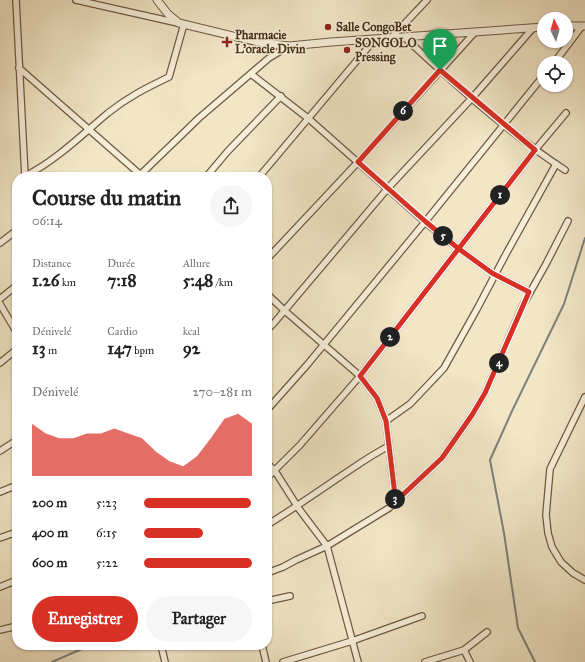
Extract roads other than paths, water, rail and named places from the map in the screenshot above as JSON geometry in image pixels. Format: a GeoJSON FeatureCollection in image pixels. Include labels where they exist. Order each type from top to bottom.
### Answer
{"type":"FeatureCollection","features":[{"type":"Feature","properties":{"kind":"street"},"geometry":{"type":"LineString","coordinates":[[16,0],[25,172]]}},
{"type":"Feature","properties":{"kind":"street"},"geometry":{"type":"LineString","coordinates":[[76,0],[258,42],[289,46],[537,28]]}},
{"type":"Feature","properties":{"kind":"street"},"geometry":{"type":"LineString","coordinates":[[156,0],[168,14],[181,24]]}},
{"type":"Feature","properties":{"kind":"street"},"geometry":{"type":"LineString","coordinates":[[391,38],[426,0]]}},
{"type":"Feature","properties":{"kind":"street"},"geometry":{"type":"LineString","coordinates":[[32,172],[41,167],[136,92],[169,77],[181,24]]}},
{"type":"Feature","properties":{"kind":"street"},"geometry":{"type":"LineString","coordinates":[[573,26],[584,26]]}},
{"type":"Feature","properties":{"kind":"street"},"geometry":{"type":"LineString","coordinates":[[560,56],[584,26]]}},
{"type":"Feature","properties":{"kind":"street"},"geometry":{"type":"LineString","coordinates":[[272,324],[388,188],[472,98],[533,28]]}},
{"type":"Feature","properties":{"kind":"street"},"geometry":{"type":"LineString","coordinates":[[272,254],[358,162],[475,32]]}},
{"type":"Feature","properties":{"kind":"street"},"geometry":{"type":"LineString","coordinates":[[404,37],[504,125],[535,150],[565,170]]}},
{"type":"Feature","properties":{"kind":"street"},"geometry":{"type":"LineString","coordinates":[[263,172],[375,39]]}},
{"type":"Feature","properties":{"kind":"street"},"geometry":{"type":"LineString","coordinates":[[145,172],[199,118],[269,58],[289,46]]}},
{"type":"Feature","properties":{"kind":"street"},"geometry":{"type":"LineString","coordinates":[[19,68],[136,172]]}},
{"type":"Feature","properties":{"kind":"street"},"geometry":{"type":"LineString","coordinates":[[251,74],[281,96],[459,249],[495,274],[529,292]]}},
{"type":"Feature","properties":{"kind":"street"},"geometry":{"type":"LineString","coordinates":[[272,404],[426,222],[537,84]]}},
{"type":"Feature","properties":{"kind":"street"},"geometry":{"type":"LineString","coordinates":[[210,172],[228,151],[281,96]]}},
{"type":"Feature","properties":{"kind":"street"},"geometry":{"type":"LineString","coordinates":[[272,474],[300,445],[360,376],[535,150],[566,113]]}},
{"type":"Feature","properties":{"kind":"street"},"geometry":{"type":"LineString","coordinates":[[386,421],[410,404],[444,368],[556,164]]}},
{"type":"Feature","properties":{"kind":"street"},"geometry":{"type":"LineString","coordinates":[[272,571],[327,546],[389,508],[442,458],[472,415],[485,393],[529,292],[546,264],[568,221]]}},
{"type":"Feature","properties":{"kind":"street"},"geometry":{"type":"LineString","coordinates":[[0,243],[12,234]]}},
{"type":"Feature","properties":{"kind":"street"},"geometry":{"type":"LineString","coordinates":[[0,299],[12,289]]}},
{"type":"Feature","properties":{"kind":"street"},"geometry":{"type":"LineString","coordinates":[[272,299],[360,376],[377,398],[386,421],[395,495],[394,503]]}},
{"type":"Feature","properties":{"kind":"street"},"geometry":{"type":"LineString","coordinates":[[0,304],[12,324]]}},
{"type":"Feature","properties":{"kind":"street"},"geometry":{"type":"LineString","coordinates":[[0,363],[12,352]]}},
{"type":"Feature","properties":{"kind":"street"},"geometry":{"type":"LineString","coordinates":[[585,397],[550,469],[546,515],[548,533],[552,547],[561,562],[573,573],[585,580]]}},
{"type":"Feature","properties":{"kind":"street"},"geometry":{"type":"LineString","coordinates":[[0,451],[12,443]]}},
{"type":"Feature","properties":{"kind":"street"},"geometry":{"type":"LineString","coordinates":[[272,522],[373,454],[389,446]]}},
{"type":"Feature","properties":{"kind":"street"},"geometry":{"type":"LineString","coordinates":[[272,468],[297,506],[327,546],[358,662]]}},
{"type":"Feature","properties":{"kind":"street"},"geometry":{"type":"LineString","coordinates":[[0,492],[12,487]]}},
{"type":"Feature","properties":{"kind":"street"},"geometry":{"type":"LineString","coordinates":[[0,538],[12,534]]}},
{"type":"Feature","properties":{"kind":"street"},"geometry":{"type":"LineString","coordinates":[[0,587],[12,582]]}},
{"type":"Feature","properties":{"kind":"street"},"geometry":{"type":"LineString","coordinates":[[272,600],[290,596]]}},
{"type":"Feature","properties":{"kind":"street"},"geometry":{"type":"LineString","coordinates":[[283,662],[422,616]]}},
{"type":"Feature","properties":{"kind":"street"},"geometry":{"type":"LineString","coordinates":[[0,630],[12,627]]}},
{"type":"Feature","properties":{"kind":"street"},"geometry":{"type":"LineString","coordinates":[[425,662],[464,650],[487,632]]}},
{"type":"Feature","properties":{"kind":"street"},"geometry":{"type":"LineString","coordinates":[[162,650],[165,662]]}},
{"type":"Feature","properties":{"kind":"street"},"geometry":{"type":"LineString","coordinates":[[263,650],[266,662]]}},
{"type":"Feature","properties":{"kind":"street"},"geometry":{"type":"LineString","coordinates":[[464,650],[470,662]]}},
{"type":"Feature","properties":{"kind":"waterway"},"geometry":{"type":"LineString","coordinates":[[535,662],[518,628],[504,533],[490,460],[564,304],[585,238]]}},
{"type":"Feature","properties":{"kind":"waterway"},"geometry":{"type":"LineString","coordinates":[[52,662],[80,650]]}},
{"type":"Feature","properties":{"kind":"place","name":"Salle CongoBet"},"geometry":{"type":"Point","coordinates":[328,27]}},
{"type":"Feature","properties":{"kind":"place","name":"Pharmacie L'oracle Divin"},"geometry":{"type":"Point","coordinates":[227,42]}},
{"type":"Feature","properties":{"kind":"place","name":"SONGOLO Pressing"},"geometry":{"type":"Point","coordinates":[347,50]}}]}
